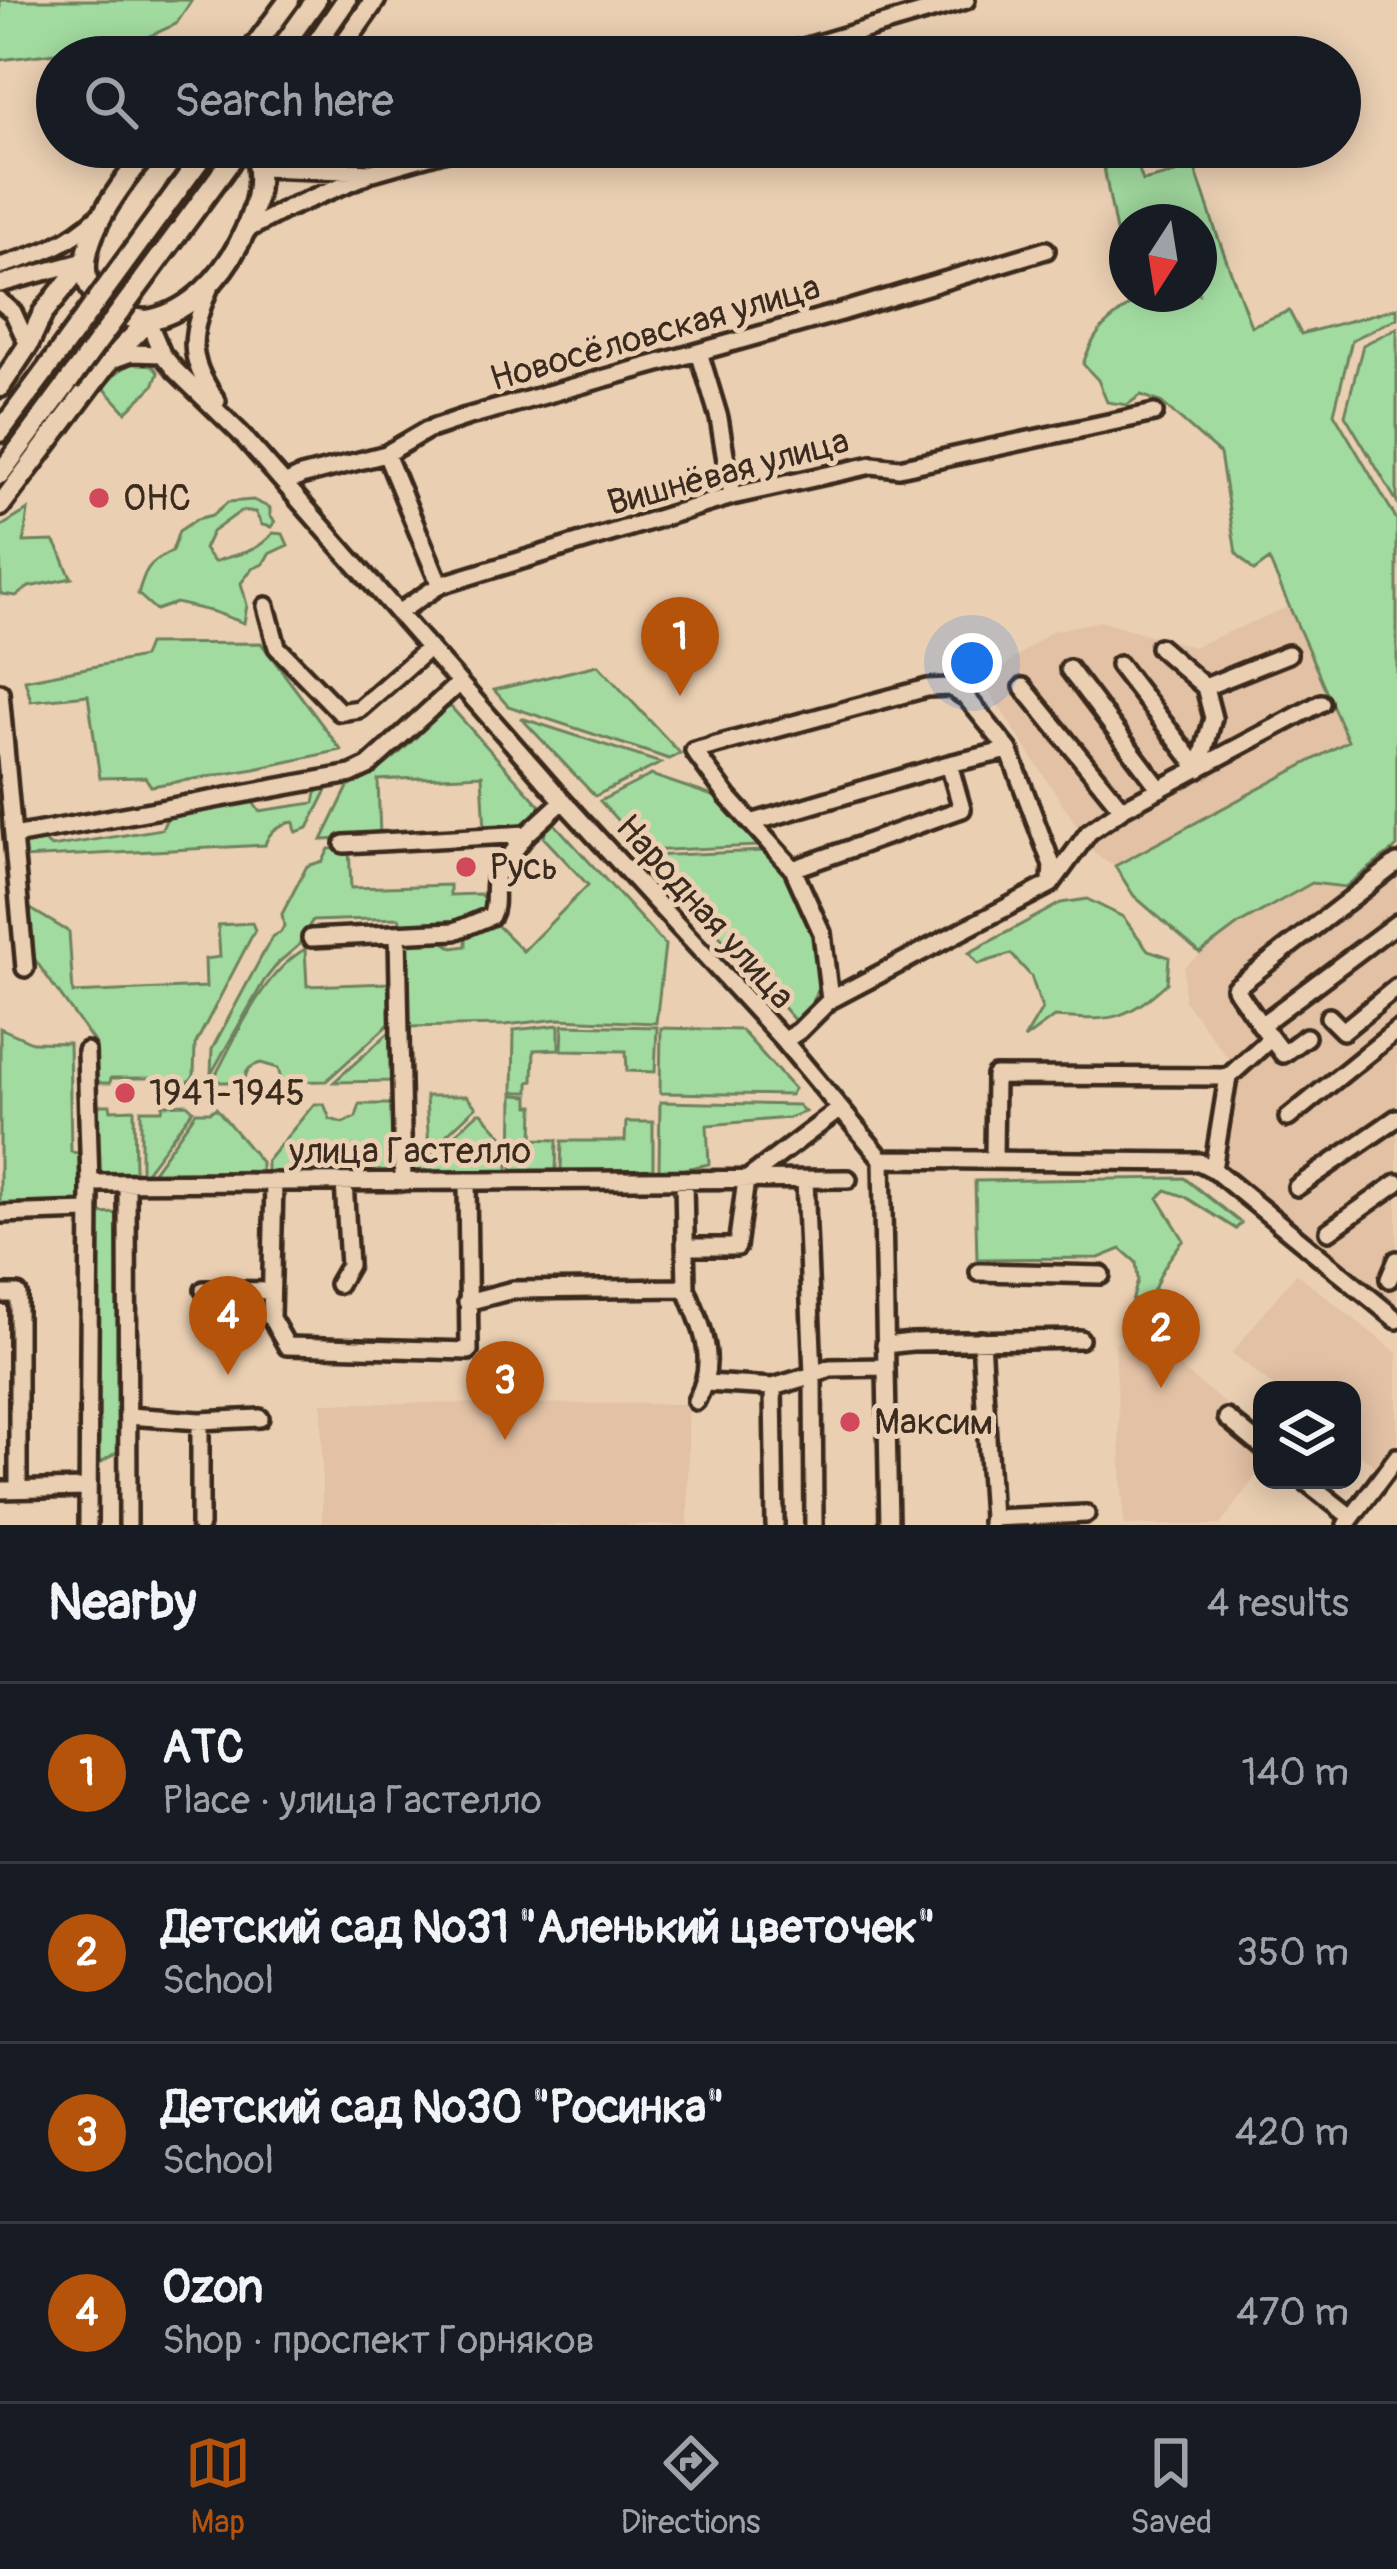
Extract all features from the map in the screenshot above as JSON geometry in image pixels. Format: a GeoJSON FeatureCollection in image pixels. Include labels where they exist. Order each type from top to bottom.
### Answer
{"type":"FeatureCollection","features":[{"type":"Feature","properties":{"kind":"main road"},"geometry":{"type":"LineString","coordinates":[[262,36],[289,0]]}},
{"type":"Feature","properties":{"kind":"main road"},"geometry":{"type":"LineString","coordinates":[[290,36],[316,0]]}},
{"type":"Feature","properties":{"kind":"main road"},"geometry":{"type":"LineString","coordinates":[[321,36],[346,0]]}},
{"type":"Feature","properties":{"kind":"main road"},"geometry":{"type":"LineString","coordinates":[[350,36],[375,0]]}},
{"type":"Feature","properties":{"kind":"main road"},"geometry":{"type":"LineString","coordinates":[[135,168],[102,213],[85,261],[87,282],[98,301],[119,314],[148,321]]}},
{"type":"Feature","properties":{"kind":"main road"},"geometry":{"type":"LineString","coordinates":[[0,432],[194,168]]}},
{"type":"Feature","properties":{"kind":"main road"},"geometry":{"type":"LineString","coordinates":[[0,474],[225,168]]}},
{"type":"Feature","properties":{"kind":"main road"},"geometry":{"type":"LineString","coordinates":[[0,506],[109,362],[148,321],[191,302],[231,259],[253,212],[261,168]]}},
{"type":"Feature","properties":{"kind":"main road"},"geometry":{"type":"LineString","coordinates":[[0,387],[43,313],[85,261]]}},
{"type":"Feature","properties":{"kind":"street"},"geometry":{"type":"LineString","coordinates":[[844,36],[966,0]]}},
{"type":"Feature","properties":{"kind":"street"},"geometry":{"type":"LineString","coordinates":[[261,168],[373,172]]}},
{"type":"Feature","properties":{"kind":"street"},"geometry":{"type":"LineString","coordinates":[[343,168],[349,171]]}},
{"type":"Feature","properties":{"kind":"street"},"geometry":{"type":"LineString","coordinates":[[245,232],[286,209],[387,168]]}},
{"type":"Feature","properties":{"kind":"street"},"geometry":{"type":"LineString","coordinates":[[0,266],[52,250],[102,213]]}},
{"type":"Feature","properties":{"kind":"street","name":"Новосёловская улица"},"geometry":{"type":"LineString","coordinates":[[285,484],[386,454],[427,430],[466,417],[1046,250]]}},
{"type":"Feature","properties":{"kind":"street"},"geometry":{"type":"LineString","coordinates":[[0,284],[85,261]]}},
{"type":"Feature","properties":{"kind":"street"},"geometry":{"type":"LineString","coordinates":[[212,283],[199,313],[193,345],[200,376],[240,433]]}},
{"type":"Feature","properties":{"kind":"street"},"geometry":{"type":"LineString","coordinates":[[0,302],[13,312],[28,345]]}},
{"type":"Feature","properties":{"kind":"street"},"geometry":{"type":"LineString","coordinates":[[148,321],[162,354],[240,433]]}},
{"type":"Feature","properties":{"kind":"street"},"geometry":{"type":"LineString","coordinates":[[699,352],[719,418],[732,496]]}},
{"type":"Feature","properties":{"kind":"street"},"geometry":{"type":"LineString","coordinates":[[109,362],[131,353],[162,354]]}},
{"type":"Feature","properties":{"kind":"street","name":"Вишнёвая улица"},"geometry":{"type":"LineString","coordinates":[[399,612],[440,585],[732,496],[872,465],[899,468],[1154,413]]}},
{"type":"Feature","properties":{"kind":"street","name":"Народная улица"},"geometry":{"type":"LineString","coordinates":[[240,433],[563,801],[784,1041],[882,1160]]}},
{"type":"Feature","properties":{"kind":"street"},"geometry":{"type":"LineString","coordinates":[[386,454],[440,585]]}},
{"type":"Feature","properties":{"kind":"street"},"geometry":{"type":"LineString","coordinates":[[266,606],[277,647],[340,712],[359,709],[429,648]]}},
{"type":"Feature","properties":{"kind":"street"},"geometry":{"type":"LineString","coordinates":[[1159,646],[1204,686],[1213,718],[1199,769]]}},
{"type":"Feature","properties":{"kind":"street"},"geometry":{"type":"LineString","coordinates":[[1204,686],[1288,654]]}},
{"type":"Feature","properties":{"kind":"street"},"geometry":{"type":"LineString","coordinates":[[1119,664],[1199,769]]}},
{"type":"Feature","properties":{"kind":"street"},"geometry":{"type":"LineString","coordinates":[[1069,669],[1160,789]]}},
{"type":"Feature","properties":{"kind":"street"},"geometry":{"type":"LineString","coordinates":[[14,836],[350,774],[368,766],[459,683]]}},
{"type":"Feature","properties":{"kind":"street"},"geometry":{"type":"LineString","coordinates":[[830,1000],[822,933],[793,868],[751,824],[694,751],[927,688],[950,687],[967,698],[1009,750],[1052,865],[1051,884]]}},
{"type":"Feature","properties":{"kind":"street"},"geometry":{"type":"LineString","coordinates":[[1023,687],[1122,809]]}},
{"type":"Feature","properties":{"kind":"street"},"geometry":{"type":"LineString","coordinates":[[0,692],[26,968]]}},
{"type":"Feature","properties":{"kind":"street"},"geometry":{"type":"LineString","coordinates":[[784,1041],[830,1000],[1051,884],[1089,832],[1122,809],[1321,704]]}},
{"type":"Feature","properties":{"kind":"street"},"geometry":{"type":"LineString","coordinates":[[751,824],[1009,750]]}},
{"type":"Feature","properties":{"kind":"street"},"geometry":{"type":"LineString","coordinates":[[793,868],[962,809],[950,764]]}},
{"type":"Feature","properties":{"kind":"street"},"geometry":{"type":"LineString","coordinates":[[311,938],[455,931],[491,916],[497,873],[527,834],[563,801]]}},
{"type":"Feature","properties":{"kind":"street"},"geometry":{"type":"LineString","coordinates":[[344,844],[527,834]]}},
{"type":"Feature","properties":{"kind":"street"},"geometry":{"type":"LineString","coordinates":[[1306,1036],[1283,1054],[1235,988],[1397,863]]}},
{"type":"Feature","properties":{"kind":"street"},"geometry":{"type":"LineString","coordinates":[[1213,1169],[1228,1077],[1266,1031],[1397,923]]}},
{"type":"Feature","properties":{"kind":"street"},"geometry":{"type":"LineString","coordinates":[[398,936],[403,1181]]}},
{"type":"Feature","properties":{"kind":"street"},"geometry":{"type":"LineString","coordinates":[[1329,1017],[1342,1031],[1397,987]]}},
{"type":"Feature","properties":{"kind":"street"},"geometry":{"type":"LineString","coordinates":[[1288,1118],[1396,1035]]}},
{"type":"Feature","properties":{"kind":"street"},"geometry":{"type":"LineString","coordinates":[[86,1051],[88,1525]]}},
{"type":"Feature","properties":{"kind":"street"},"geometry":{"type":"LineString","coordinates":[[994,1158],[995,1076],[1228,1077]]}},
{"type":"Feature","properties":{"kind":"street"},"geometry":{"type":"LineString","coordinates":[[686,1247],[737,1247],[746,1180],[840,1109]]}},
{"type":"Feature","properties":{"kind":"street"},"geometry":{"type":"LineString","coordinates":[[1298,1186],[1397,1118]]}},
{"type":"Feature","properties":{"kind":"street"},"geometry":{"type":"LineString","coordinates":[[889,1525],[882,1160],[1199,1162],[1397,1320]]}},
{"type":"Feature","properties":{"kind":"street","name":"улица Гастелло"},"geometry":{"type":"LineString","coordinates":[[90,1183],[848,1179]]}},
{"type":"Feature","properties":{"kind":"street"},"geometry":{"type":"LineString","coordinates":[[684,1180],[686,1288],[707,1341],[706,1383],[696,1401]]}},
{"type":"Feature","properties":{"kind":"street"},"geometry":{"type":"LineString","coordinates":[[805,1180],[814,1525]]}},
{"type":"Feature","properties":{"kind":"street"},"geometry":{"type":"LineString","coordinates":[[274,1182],[271,1318],[287,1346],[469,1351],[467,1181]]}},
{"type":"Feature","properties":{"kind":"street"},"geometry":{"type":"LineString","coordinates":[[338,1284],[350,1265],[344,1182]]}},
{"type":"Feature","properties":{"kind":"street"},"geometry":{"type":"LineString","coordinates":[[127,1183],[128,1525]]}},
{"type":"Feature","properties":{"kind":"street"},"geometry":{"type":"LineString","coordinates":[[1329,1231],[1397,1183]]}},
{"type":"Feature","properties":{"kind":"street"},"geometry":{"type":"LineString","coordinates":[[0,1214],[88,1211]]}},
{"type":"Feature","properties":{"kind":"street"},"geometry":{"type":"LineString","coordinates":[[1388,1280],[1397,1260]]}},
{"type":"Feature","properties":{"kind":"street"},"geometry":{"type":"LineString","coordinates":[[979,1272],[1101,1275]]}},
{"type":"Feature","properties":{"kind":"street"},"geometry":{"type":"LineString","coordinates":[[467,1302],[513,1290],[686,1288]]}},
{"type":"Feature","properties":{"kind":"street"},"geometry":{"type":"LineString","coordinates":[[204,1290],[272,1291]]}},
{"type":"Feature","properties":{"kind":"street"},"geometry":{"type":"LineString","coordinates":[[0,1294],[18,1294],[9,1489],[88,1488]]}},
{"type":"Feature","properties":{"kind":"street"},"geometry":{"type":"LineString","coordinates":[[885,1345],[1080,1339]]}},
{"type":"Feature","properties":{"kind":"street"},"geometry":{"type":"LineString","coordinates":[[981,1340],[991,1521],[1058,1520],[1086,1514]]}},
{"type":"Feature","properties":{"kind":"street"},"geometry":{"type":"LineString","coordinates":[[706,1383],[773,1387],[830,1368],[886,1367]]}},
{"type":"Feature","properties":{"kind":"street"},"geometry":{"type":"LineString","coordinates":[[773,1387],[775,1525]]}},
{"type":"Feature","properties":{"kind":"street"},"geometry":{"type":"LineString","coordinates":[[128,1416],[200,1421],[260,1418]]}},
{"type":"Feature","properties":{"kind":"street"},"geometry":{"type":"LineString","coordinates":[[1227,1418],[1253,1440]]}},
{"type":"Feature","properties":{"kind":"street"},"geometry":{"type":"LineString","coordinates":[[200,1421],[200,1525]]}},
{"type":"Feature","properties":{"kind":"street"},"geometry":{"type":"LineString","coordinates":[[1314,1489],[1348,1521],[1397,1457]]}},
{"type":"Feature","properties":{"kind":"shaded area"},"geometry":{"type":"Polygon","coordinates":[[[1291,606],[1349,741],[1115,866],[1096,855],[983,682],[1052,631],[1101,621],[1193,647],[1291,606]]]}},
{"type":"Feature","properties":{"kind":"shaded area"},"geometry":{"type":"Polygon","coordinates":[[[1397,848],[1397,1306],[1221,1164],[1241,1075],[1184,1000],[1184,967],[1240,925],[1312,885],[1346,888],[1397,848]]]}},
{"type":"Feature","properties":{"kind":"shaded area"},"geometry":{"type":"Polygon","coordinates":[[[1296,1273],[1397,1353],[1397,1446],[1378,1469],[1361,1455],[1361,1381],[1267,1381],[1232,1353],[1296,1273]]]}},
{"type":"Feature","properties":{"kind":"shaded area"},"geometry":{"type":"Polygon","coordinates":[[[1139,1335],[1253,1426],[1253,1480],[1220,1525],[1124,1525],[1115,1343],[1139,1335]]]}},
{"type":"Feature","properties":{"kind":"shaded area"},"geometry":{"type":"Polygon","coordinates":[[[322,1403],[688,1404],[688,1525],[322,1525],[322,1403]]]}},
{"type":"Feature","properties":{"kind":"green space"},"geometry":{"type":"Polygon","coordinates":[[[0,0],[192,0],[176,24],[149,36],[36,36],[36,55],[0,60],[0,0]]]}},
{"type":"Feature","properties":{"kind":"green space"},"geometry":{"type":"Polygon","coordinates":[[[1104,168],[1138,168],[1143,181],[1195,168],[1207,204],[1111,204],[1104,168]]]}},
{"type":"Feature","properties":{"kind":"green space"},"geometry":{"type":"Polygon","coordinates":[[[1217,235],[1251,326],[1289,311],[1301,334],[1397,308],[1397,318],[1352,340],[1334,413],[1397,520],[1397,847],[1345,887],[1312,883],[1239,924],[1200,953],[1134,896],[1115,866],[1348,741],[1269,560],[1254,571],[1236,553],[1220,454],[1161,402],[1141,395],[1127,405],[1107,402],[1098,380],[1083,364],[1100,330],[1121,312],[1217,312],[1217,235]]]}},
{"type":"Feature","properties":{"kind":"green space"},"geometry":{"type":"Polygon","coordinates":[[[1397,328],[1397,502],[1345,415],[1363,345],[1397,328]]]}},
{"type":"Feature","properties":{"kind":"green space"},"geometry":{"type":"Polygon","coordinates":[[[138,360],[158,373],[153,386],[126,412],[103,387],[138,360]]]}},
{"type":"Feature","properties":{"kind":"green space"},"geometry":{"type":"Polygon","coordinates":[[[253,500],[270,508],[275,522],[271,527],[262,525],[255,512],[241,511],[212,532],[204,549],[214,562],[253,549],[273,533],[283,534],[288,545],[269,554],[241,583],[247,605],[244,623],[176,603],[156,610],[138,594],[149,568],[172,551],[179,531],[228,502],[253,500]]]}},
{"type":"Feature","properties":{"kind":"green space"},"geometry":{"type":"Polygon","coordinates":[[[28,510],[24,542],[54,541],[72,578],[29,587],[16,596],[1,594],[0,527],[28,510]]]}},
{"type":"Feature","properties":{"kind":"green space"},"geometry":{"type":"Polygon","coordinates":[[[261,643],[341,750],[151,786],[145,777],[100,778],[88,695],[31,701],[25,680],[143,657],[148,644],[261,643]]]}},
{"type":"Feature","properties":{"kind":"green space"},"geometry":{"type":"Polygon","coordinates":[[[598,665],[680,753],[669,759],[508,706],[494,690],[598,665]]]}},
{"type":"Feature","properties":{"kind":"green space"},"geometry":{"type":"Polygon","coordinates":[[[450,706],[543,809],[524,823],[485,831],[482,775],[378,780],[380,837],[322,840],[351,781],[391,761],[450,706]]]}},
{"type":"Feature","properties":{"kind":"green space"},"geometry":{"type":"Polygon","coordinates":[[[521,718],[661,763],[595,796],[521,718]]]}},
{"type":"Feature","properties":{"kind":"green space"},"geometry":{"type":"Polygon","coordinates":[[[651,775],[716,797],[759,846],[645,851],[600,801],[651,775]]]}},
{"type":"Feature","properties":{"kind":"green space"},"geometry":{"type":"Polygon","coordinates":[[[324,786],[329,786],[308,828],[296,832],[294,822],[284,824],[265,845],[23,858],[25,839],[38,836],[51,847],[162,829],[174,813],[245,800],[259,811],[314,803],[324,786]]]}},
{"type":"Feature","properties":{"kind":"green space"},"geometry":{"type":"Polygon","coordinates":[[[552,821],[665,945],[656,1023],[559,1019],[407,1027],[404,947],[408,941],[441,939],[453,948],[466,946],[466,935],[496,924],[523,951],[588,885],[544,838],[552,821]]]}},
{"type":"Feature","properties":{"kind":"green space"},"geometry":{"type":"Polygon","coordinates":[[[349,848],[351,888],[450,885],[450,895],[480,894],[489,905],[472,919],[438,927],[403,928],[399,918],[312,921],[298,946],[264,981],[211,1074],[212,1049],[272,937],[281,932],[282,914],[307,866],[323,861],[329,849],[349,848]]]}},
{"type":"Feature","properties":{"kind":"green space"},"geometry":{"type":"Polygon","coordinates":[[[764,851],[796,888],[817,939],[820,975],[816,993],[797,1023],[648,856],[764,851]]]}},
{"type":"Feature","properties":{"kind":"green space"},"geometry":{"type":"Polygon","coordinates":[[[1087,899],[1123,917],[1148,950],[1169,957],[1167,983],[1127,1012],[1090,1019],[1054,1017],[1024,1039],[1042,1009],[1031,976],[1011,954],[978,964],[969,953],[1061,903],[1087,899]]]}},
{"type":"Feature","properties":{"kind":"green space"},"geometry":{"type":"Polygon","coordinates":[[[29,908],[69,932],[73,993],[206,987],[205,959],[220,957],[218,925],[252,923],[255,930],[195,1045],[194,1076],[188,1082],[97,1080],[96,1045],[33,957],[29,908]]]}},
{"type":"Feature","properties":{"kind":"green space"},"geometry":{"type":"Polygon","coordinates":[[[305,949],[307,986],[389,983],[390,1023],[326,1081],[282,1082],[278,1068],[261,1063],[249,1069],[245,1082],[220,1082],[215,1076],[252,1006],[276,973],[305,949]]]}},
{"type":"Feature","properties":{"kind":"green space"},"geometry":{"type":"Polygon","coordinates":[[[559,1025],[559,1049],[534,1050],[529,1092],[513,1092],[514,1030],[559,1025]]]}},
{"type":"Feature","properties":{"kind":"green space"},"geometry":{"type":"Polygon","coordinates":[[[563,1025],[657,1027],[655,1072],[627,1071],[626,1051],[562,1050],[563,1025]]]}},
{"type":"Feature","properties":{"kind":"green space"},"geometry":{"type":"Polygon","coordinates":[[[0,1028],[32,1042],[69,1043],[71,1152],[83,1157],[84,1199],[78,1205],[0,1208],[0,1028]]]}},
{"type":"Feature","properties":{"kind":"green space"},"geometry":{"type":"Polygon","coordinates":[[[661,1028],[741,1030],[794,1089],[790,1095],[660,1093],[661,1028]]]}},
{"type":"Feature","properties":{"kind":"green space"},"geometry":{"type":"Polygon","coordinates":[[[392,1030],[395,1081],[334,1082],[392,1030]]]}},
{"type":"Feature","properties":{"kind":"green space"},"geometry":{"type":"Polygon","coordinates":[[[513,1095],[529,1096],[529,1106],[534,1106],[533,1139],[557,1140],[556,1171],[512,1170],[513,1095]]]}},
{"type":"Feature","properties":{"kind":"green space"},"geometry":{"type":"Polygon","coordinates":[[[426,1096],[466,1096],[476,1107],[429,1151],[426,1096]]]}},
{"type":"Feature","properties":{"kind":"green space"},"geometry":{"type":"Polygon","coordinates":[[[660,1102],[798,1105],[805,1112],[788,1118],[707,1125],[709,1164],[659,1170],[660,1102]]]}},
{"type":"Feature","properties":{"kind":"green space"},"geometry":{"type":"Polygon","coordinates":[[[187,1104],[193,1110],[141,1173],[141,1110],[187,1104]]]}},
{"type":"Feature","properties":{"kind":"green space"},"geometry":{"type":"Polygon","coordinates":[[[314,1104],[324,1104],[330,1119],[343,1123],[356,1117],[360,1104],[393,1104],[393,1171],[267,1172],[267,1161],[314,1104]]]}},
{"type":"Feature","properties":{"kind":"green space"},"geometry":{"type":"Polygon","coordinates":[[[100,1105],[110,1105],[111,1110],[134,1109],[135,1173],[99,1173],[100,1105]]]}},
{"type":"Feature","properties":{"kind":"green space"},"geometry":{"type":"Polygon","coordinates":[[[216,1108],[261,1162],[261,1171],[152,1173],[196,1112],[216,1108]]]}},
{"type":"Feature","properties":{"kind":"green space"},"geometry":{"type":"Polygon","coordinates":[[[478,1113],[508,1142],[508,1171],[415,1172],[413,1161],[428,1159],[478,1113]]]}},
{"type":"Feature","properties":{"kind":"green space"},"geometry":{"type":"Polygon","coordinates":[[[626,1122],[653,1122],[653,1171],[561,1170],[562,1141],[625,1141],[626,1122]]]}},
{"type":"Feature","properties":{"kind":"green space"},"geometry":{"type":"Polygon","coordinates":[[[1184,1178],[1241,1223],[1236,1229],[1166,1190],[1158,1198],[1184,1240],[1152,1293],[1135,1306],[1131,1305],[1138,1280],[1136,1262],[1121,1249],[1099,1258],[977,1259],[975,1181],[1184,1178]]]}},
{"type":"Feature","properties":{"kind":"green space"},"geometry":{"type":"Polygon","coordinates":[[[119,1213],[120,1450],[97,1465],[96,1214],[119,1213]]]}},
{"type":"Feature","properties":{"kind":"place","name":"ОНС"},"geometry":{"type":"Point","coordinates":[99,498]}},
{"type":"Feature","properties":{"kind":"place","name":"АТС"},"geometry":{"type":"Point","coordinates":[680,696]}},
{"type":"Feature","properties":{"kind":"place","name":"Русь"},"geometry":{"type":"Point","coordinates":[466,867]}},
{"type":"Feature","properties":{"kind":"place","name":"1941-1945"},"geometry":{"type":"Point","coordinates":[125,1093]}},
{"type":"Feature","properties":{"kind":"place","name":"Ozon"},"geometry":{"type":"Point","coordinates":[228,1375]}},
{"type":"Feature","properties":{"kind":"place","name":"Детский сад №31 \"Аленький цветочек\""},"geometry":{"type":"Point","coordinates":[1161,1388]}},
{"type":"Feature","properties":{"kind":"place","name":"Максим"},"geometry":{"type":"Point","coordinates":[850,1422]}},
{"type":"Feature","properties":{"kind":"place","name":"Детский сад №30 \"Росинка\""},"geometry":{"type":"Point","coordinates":[505,1440]}}]}
